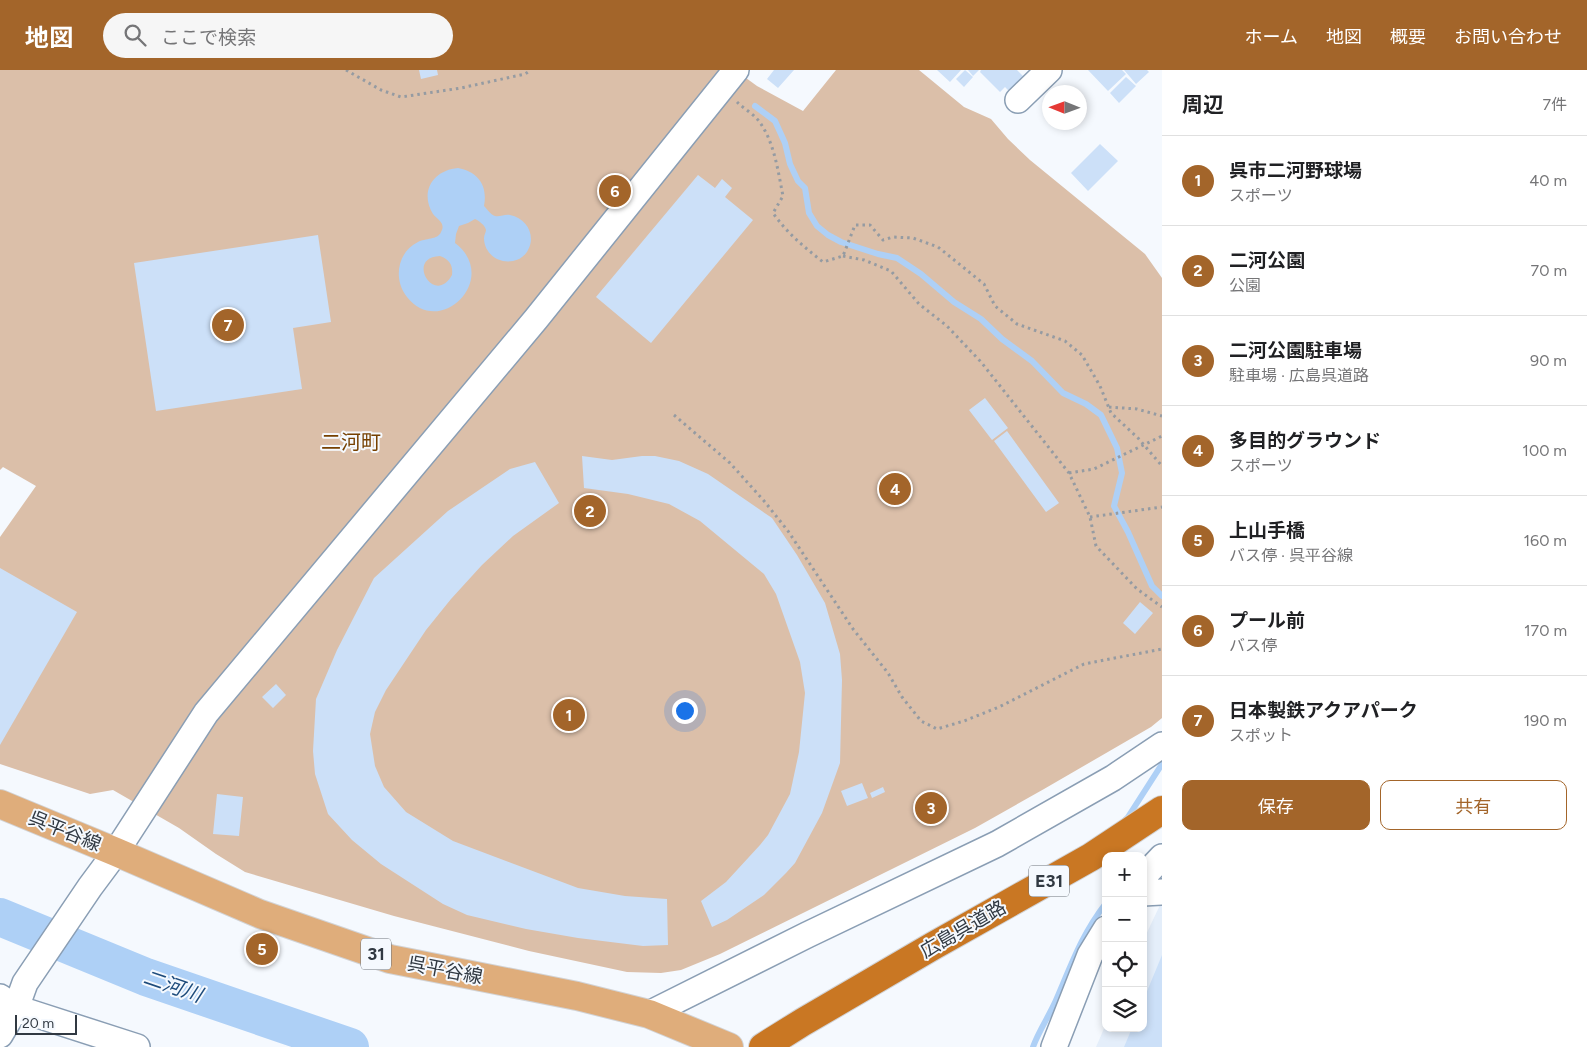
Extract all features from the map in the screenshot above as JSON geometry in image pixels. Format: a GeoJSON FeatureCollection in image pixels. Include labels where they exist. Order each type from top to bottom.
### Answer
{"type":"FeatureCollection","features":[{"type":"Feature","properties":{"kind":"highway","name":"広島呉道路"},"geometry":{"type":"LineString","coordinates":[[764,1047],[933,946],[1091,857],[1162,810]]}},
{"type":"Feature","properties":{"kind":"main road","name":"呉平谷線"},"geometry":{"type":"LineString","coordinates":[[0,804],[260,914],[390,959],[577,996],[649,1014],[729,1047]]}},
{"type":"Feature","properties":{"kind":"street"},"geometry":{"type":"LineString","coordinates":[[0,1035],[8,1003],[25,983],[116,852],[206,713],[536,319],[736,70]]}},
{"type":"Feature","properties":{"kind":"street"},"geometry":{"type":"LineString","coordinates":[[1018,100],[1049,70]]}},
{"type":"Feature","properties":{"kind":"street"},"geometry":{"type":"LineString","coordinates":[[649,1014],[807,935],[997,844],[1113,778],[1162,745]]}},
{"type":"Feature","properties":{"kind":"street"},"geometry":{"type":"LineString","coordinates":[[1147,873],[1162,857]]}},
{"type":"Feature","properties":{"kind":"street"},"geometry":{"type":"LineString","coordinates":[[1147,893],[1162,892]]}},
{"type":"Feature","properties":{"kind":"street"},"geometry":{"type":"LineString","coordinates":[[1054,1047],[1090,955],[1102,935]]}},
{"type":"Feature","properties":{"kind":"street"},"geometry":{"type":"LineString","coordinates":[[8,1003],[137,1047]]}},
{"type":"Feature","properties":{"kind":"path"},"geometry":{"type":"LineString","coordinates":[[346,70],[381,90],[401,97],[461,88],[526,74],[531,70]]}},
{"type":"Feature","properties":{"kind":"path"},"geometry":{"type":"LineString","coordinates":[[736,102],[757,119],[766,132],[783,196],[773,213],[784,229],[823,262],[843,256],[864,260],[891,271],[919,304],[947,326],[981,362],[1069,473],[1090,518],[1096,546],[1137,589],[1162,607]]}},
{"type":"Feature","properties":{"kind":"path"},"geometry":{"type":"LineString","coordinates":[[843,256],[855,225],[870,225],[883,240],[893,237],[913,238],[938,247],[984,284],[995,306],[1018,324],[1065,341],[1082,355],[1100,386],[1112,413],[1162,466]]}},
{"type":"Feature","properties":{"kind":"path"},"geometry":{"type":"LineString","coordinates":[[1109,407],[1137,409],[1162,416]]}},
{"type":"Feature","properties":{"kind":"path"},"geometry":{"type":"LineString","coordinates":[[674,415],[730,463],[766,502],[788,531],[853,629],[883,666],[907,703],[921,721],[937,729],[1000,707],[1084,664],[1162,649]]}},
{"type":"Feature","properties":{"kind":"path"},"geometry":{"type":"LineString","coordinates":[[1069,473],[1094,469],[1162,436]]}},
{"type":"Feature","properties":{"kind":"path"},"geometry":{"type":"LineString","coordinates":[[1090,518],[1102,514],[1162,507]]}},
{"type":"Feature","properties":{"kind":"shaded area"},"geometry":{"type":"Polygon","coordinates":[[[0,70],[735,70],[757,86],[803,111],[836,70],[919,70],[964,107],[991,119],[1030,160],[1145,254],[1162,278],[1162,718],[1151,727],[975,828],[720,954],[681,970],[661,973],[627,972],[529,951],[394,916],[245,872],[179,828],[113,790],[90,794],[0,764],[0,537],[36,486],[3,467],[0,470],[0,70]]]}},
{"type":"Feature","properties":{"kind":"shaded area"},"geometry":{"type":"Polygon","coordinates":[[[1160,905],[1162,906],[1162,1047],[1096,1047],[1103,1032],[1147,1032],[1147,933],[1160,905]]]}},
{"type":"Feature","properties":{"kind":"water"},"geometry":{"type":"Polygon","coordinates":[[[458,168],[476,176],[483,186],[484,206],[490,213],[495,216],[510,215],[521,220],[528,228],[531,239],[528,250],[522,257],[513,261],[502,261],[489,253],[486,248],[484,238],[486,230],[480,222],[475,219],[459,226],[455,243],[467,257],[472,272],[469,287],[461,299],[449,308],[435,311],[420,308],[407,297],[400,283],[399,267],[405,252],[411,247],[421,241],[439,235],[441,232],[443,226],[429,206],[428,190],[436,177],[449,170],[458,168]],[[440,256],[430,258],[425,264],[426,278],[438,286],[445,283],[452,275],[450,263],[440,256]]]}},
{"type":"Feature","properties":{"kind":"building"},"geometry":{"type":"Polygon","coordinates":[[[419,70],[437,70],[438,75],[421,79],[419,70]]]}},
{"type":"Feature","properties":{"kind":"building"},"geometry":{"type":"Polygon","coordinates":[[[774,70],[794,70],[778,88],[767,79],[774,70]]]}},
{"type":"Feature","properties":{"kind":"building"},"geometry":{"type":"Polygon","coordinates":[[[937,70],[961,70],[950,82],[937,70]]]}},
{"type":"Feature","properties":{"kind":"building"},"geometry":{"type":"Polygon","coordinates":[[[965,70],[973,77],[964,87],[956,79],[965,70]]]}},
{"type":"Feature","properties":{"kind":"building"},"geometry":{"type":"Polygon","coordinates":[[[968,70],[979,70],[973,76],[968,70]]]}},
{"type":"Feature","properties":{"kind":"building"},"geometry":{"type":"Polygon","coordinates":[[[981,70],[1017,70],[1026,79],[1012,94],[1005,87],[1000,92],[980,72],[981,70]]]}},
{"type":"Feature","properties":{"kind":"building"},"geometry":{"type":"Polygon","coordinates":[[[1088,70],[1122,70],[1126,74],[1108,91],[1088,70]]]}},
{"type":"Feature","properties":{"kind":"building"},"geometry":{"type":"Polygon","coordinates":[[[1124,70],[1147,70],[1149,72],[1136,84],[1124,70]]]}},
{"type":"Feature","properties":{"kind":"building"},"geometry":{"type":"Polygon","coordinates":[[[1126,77],[1136,86],[1119,103],[1110,93],[1126,77]]]}},
{"type":"Feature","properties":{"kind":"building"},"geometry":{"type":"Polygon","coordinates":[[[1100,144],[1118,161],[1088,191],[1071,173],[1100,144]]]}},
{"type":"Feature","properties":{"kind":"building"},"geometry":{"type":"Polygon","coordinates":[[[698,175],[715,188],[722,179],[732,188],[725,197],[753,220],[651,343],[596,297],[698,175]]]}},
{"type":"Feature","properties":{"kind":"building"},"geometry":{"type":"Polygon","coordinates":[[[318,235],[331,322],[293,328],[302,389],[156,411],[134,263],[318,235]]]}},
{"type":"Feature","properties":{"kind":"building"},"geometry":{"type":"Polygon","coordinates":[[[985,398],[1008,428],[992,440],[969,410],[985,398]]]}},
{"type":"Feature","properties":{"kind":"building"},"geometry":{"type":"Polygon","coordinates":[[[1007,431],[1059,503],[1046,512],[994,441],[1007,431]]]}},
{"type":"Feature","properties":{"kind":"building"},"geometry":{"type":"Polygon","coordinates":[[[582,456],[612,460],[655,456],[679,461],[708,474],[772,518],[797,555],[825,603],[840,654],[842,680],[840,763],[822,813],[795,863],[786,873],[764,895],[727,920],[712,927],[701,901],[726,882],[760,845],[768,835],[790,794],[799,752],[805,693],[800,662],[776,594],[764,574],[700,521],[669,504],[628,494],[584,488],[582,456]]]}},
{"type":"Feature","properties":{"kind":"building"},"geometry":{"type":"Polygon","coordinates":[[[535,462],[559,503],[513,536],[482,565],[426,630],[386,690],[375,712],[370,734],[375,766],[384,787],[406,812],[453,841],[578,888],[625,896],[667,899],[668,945],[643,946],[526,929],[467,915],[443,904],[381,864],[352,840],[328,814],[315,774],[313,751],[316,699],[337,650],[374,578],[448,511],[510,469],[535,462]]]}},
{"type":"Feature","properties":{"kind":"building"},"geometry":{"type":"Polygon","coordinates":[[[0,568],[77,612],[0,745],[0,568]]]}},
{"type":"Feature","properties":{"kind":"building"},"geometry":{"type":"Polygon","coordinates":[[[1140,602],[1153,613],[1135,634],[1123,623],[1140,602]]]}},
{"type":"Feature","properties":{"kind":"building"},"geometry":{"type":"Polygon","coordinates":[[[276,684],[286,695],[273,708],[262,697],[276,684]]]}},
{"type":"Feature","properties":{"kind":"building"},"geometry":{"type":"Polygon","coordinates":[[[862,783],[868,798],[847,806],[841,791],[862,783]]]}},
{"type":"Feature","properties":{"kind":"building"},"geometry":{"type":"Polygon","coordinates":[[[883,787],[885,792],[872,798],[870,793],[883,787]]]}},
{"type":"Feature","properties":{"kind":"building"},"geometry":{"type":"Polygon","coordinates":[[[217,794],[243,797],[239,836],[213,834],[217,794]]]}},
{"type":"Feature","properties":{"kind":"building"},"geometry":{"type":"Polygon","coordinates":[[[1162,955],[1162,1047],[1124,1047],[1130,1032],[1147,1032],[1147,991],[1162,955]]]}},
{"type":"Feature","properties":{"kind":"waterway"},"geometry":{"type":"LineString","coordinates":[[755,106],[775,121],[785,143],[790,164],[798,181],[805,188],[809,213],[817,226],[841,242],[897,258],[921,274],[954,302],[981,319],[1002,339],[1032,361],[1063,393],[1086,404],[1101,415],[1117,448],[1122,473],[1114,506],[1152,586],[1162,596]]}},
{"type":"Feature","properties":{"kind":"waterway"},"geometry":{"type":"LineString","coordinates":[[1124,821],[1162,764]]}},
{"type":"Feature","properties":{"kind":"waterway"},"geometry":{"type":"LineString","coordinates":[[1033,1047],[1084,937],[1102,909]]}},
{"type":"Feature","properties":{"kind":"waterway","name":"二河川"},"geometry":{"type":"LineString","coordinates":[[0,917],[146,977],[350,1047]]}},
{"type":"Feature","properties":{"kind":"place","name":"プール前"},"geometry":{"type":"Point","coordinates":[615,191]}},
{"type":"Feature","properties":{"kind":"place","name":"日本製鉄アクアパーク"},"geometry":{"type":"Point","coordinates":[228,325]}},
{"type":"Feature","properties":{"kind":"place","name":"多目的グラウンド"},"geometry":{"type":"Point","coordinates":[895,489]}},
{"type":"Feature","properties":{"kind":"place","name":"二河公園"},"geometry":{"type":"Point","coordinates":[590,511]}},
{"type":"Feature","properties":{"kind":"place","name":"呉市二河野球場"},"geometry":{"type":"Point","coordinates":[569,715]}},
{"type":"Feature","properties":{"kind":"place","name":"二河公園駐車場"},"geometry":{"type":"Point","coordinates":[931,808]}},
{"type":"Feature","properties":{"kind":"place","name":"上山手橋"},"geometry":{"type":"Point","coordinates":[262,949]}},
{"type":"Feature","properties":{"kind":"district","name":"二河町"},"geometry":{"type":"Point","coordinates":[351,442]}}]}
